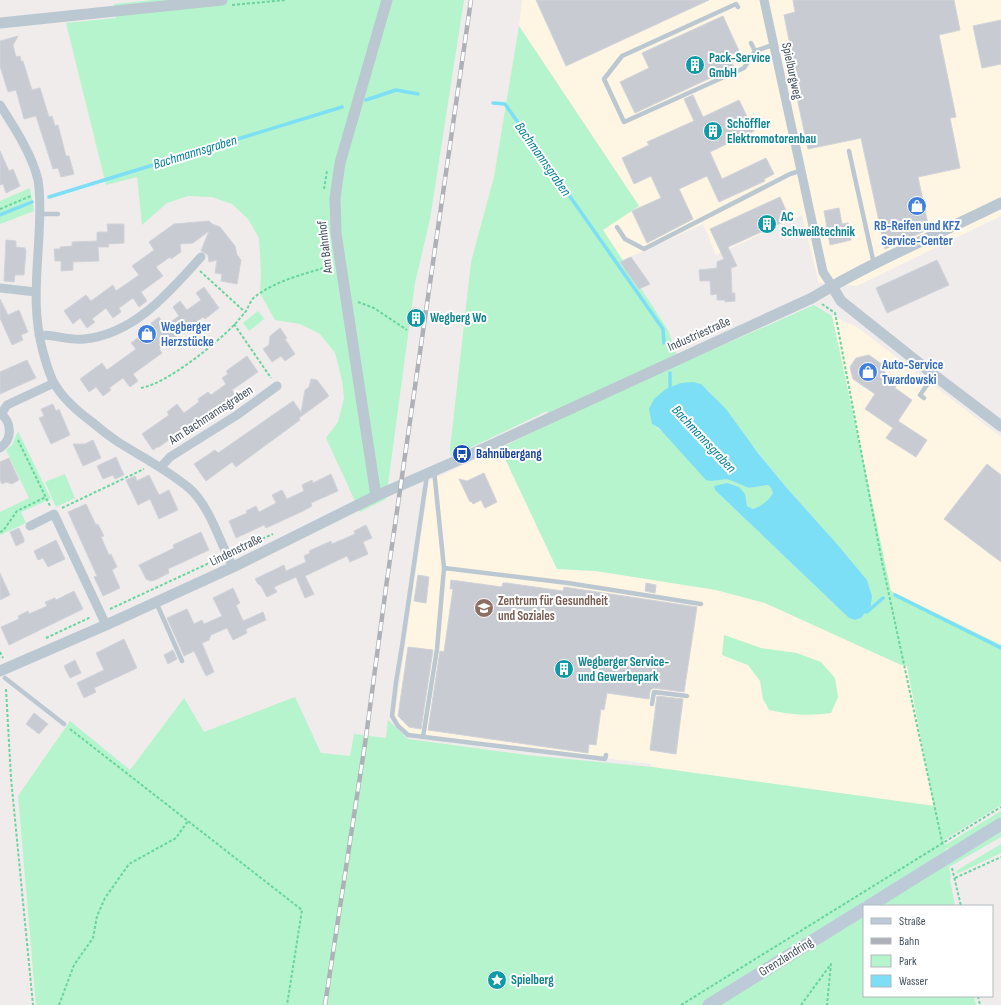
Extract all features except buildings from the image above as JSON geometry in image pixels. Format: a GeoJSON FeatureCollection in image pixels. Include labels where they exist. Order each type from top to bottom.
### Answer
{"type":"FeatureCollection","features":[{"type":"Feature","properties":{"kind":"main road"},"geometry":{"type":"LineString","coordinates":[[871,905],[1001,824]]}},
{"type":"Feature","properties":{"kind":"main road","name":"Grenzlandring"},"geometry":{"type":"LineString","coordinates":[[709,1005],[863,910]]}},
{"type":"Feature","properties":{"kind":"street"},"geometry":{"type":"LineString","coordinates":[[0,23],[222,0]]}},
{"type":"Feature","properties":{"kind":"street","name":"Am Bahnhof"},"geometry":{"type":"LineString","coordinates":[[376,496],[336,233],[335,198],[340,162],[387,0]]}},
{"type":"Feature","properties":{"kind":"street","name":"Spielburgweg"},"geometry":{"type":"LineString","coordinates":[[764,0],[823,272],[832,286]]}},
{"type":"Feature","properties":{"kind":"street"},"geometry":{"type":"LineString","coordinates":[[0,105],[27,151],[37,180],[40,214],[36,314],[39,335],[54,383],[70,404],[117,442],[158,466],[190,489],[207,511],[234,567]]}},
{"type":"Feature","properties":{"kind":"street","name":"Industriestraße"},"geometry":{"type":"LineString","coordinates":[[376,496],[463,458],[812,298],[832,286],[1001,203]]}},
{"type":"Feature","properties":{"kind":"street"},"geometry":{"type":"LineString","coordinates":[[39,335],[84,339],[113,332],[138,318],[160,302],[201,257]]}},
{"type":"Feature","properties":{"kind":"street"},"geometry":{"type":"LineString","coordinates":[[832,286],[841,301],[1001,426]]}},
{"type":"Feature","properties":{"kind":"street"},"geometry":{"type":"LineString","coordinates":[[0,288],[36,292]]}},
{"type":"Feature","properties":{"kind":"street"},"geometry":{"type":"LineString","coordinates":[[0,448],[9,437],[8,422],[1,413],[7,405],[54,383]]}},
{"type":"Feature","properties":{"kind":"street","name":"Am Bachmannsgraben"},"geometry":{"type":"LineString","coordinates":[[158,466],[237,415],[277,386]]}},
{"type":"Feature","properties":{"kind":"street","name":"Lindenstraße"},"geometry":{"type":"LineString","coordinates":[[2,667],[106,625],[234,567],[376,496]]}},
{"type":"Feature","properties":{"kind":"street"},"geometry":{"type":"LineString","coordinates":[[30,526],[53,514],[106,625]]}},
{"type":"Feature","properties":{"kind":"lane"},"geometry":{"type":"LineString","coordinates":[[738,7],[736,4],[622,56],[604,79],[624,122],[744,68],[755,51],[773,45]]}},
{"type":"Feature","properties":{"kind":"lane"},"geometry":{"type":"LineString","coordinates":[[751,43],[755,51]]}},
{"type":"Feature","properties":{"kind":"lane"},"geometry":{"type":"LineString","coordinates":[[849,151],[874,265]]}},
{"type":"Feature","properties":{"kind":"lane"},"geometry":{"type":"LineString","coordinates":[[617,227],[625,239],[644,248],[800,170]]}},
{"type":"Feature","properties":{"kind":"lane"},"geometry":{"type":"LineString","coordinates":[[40,214],[58,214]]}},
{"type":"Feature","properties":{"kind":"lane"},"geometry":{"type":"LineString","coordinates":[[920,395],[934,375]]}},
{"type":"Feature","properties":{"kind":"lane"},"geometry":{"type":"LineString","coordinates":[[423,737],[437,649],[444,568],[431,472]]}},
{"type":"Feature","properties":{"kind":"lane"},"geometry":{"type":"LineString","coordinates":[[431,472],[396,682],[392,716],[398,726],[408,735],[605,759],[606,755]]}},
{"type":"Feature","properties":{"kind":"lane"},"geometry":{"type":"LineString","coordinates":[[444,568],[568,583],[701,604]]}},
{"type":"Feature","properties":{"kind":"lane"},"geometry":{"type":"LineString","coordinates":[[156,602],[182,661]]}},
{"type":"Feature","properties":{"kind":"lane"},"geometry":{"type":"LineString","coordinates":[[2,667],[64,724]]}},
{"type":"Feature","properties":{"kind":"lane"},"geometry":{"type":"LineString","coordinates":[[652,704],[654,692],[687,696]]}},
{"type":"Feature","properties":{"kind":"path"},"geometry":{"type":"LineString","coordinates":[[0,209],[39,193]]}},
{"type":"Feature","properties":{"kind":"path"},"geometry":{"type":"LineString","coordinates":[[193,265],[245,312]]}},
{"type":"Feature","properties":{"kind":"path"},"geometry":{"type":"LineString","coordinates":[[141,388],[151,386],[175,372],[213,345],[245,312],[254,297],[268,288],[330,266]]}},
{"type":"Feature","properties":{"kind":"path"},"geometry":{"type":"LineString","coordinates":[[346,298],[374,308],[407,330]]}},
{"type":"Feature","properties":{"kind":"path"},"geometry":{"type":"LineString","coordinates":[[812,298],[835,313],[882,562],[942,844]]}},
{"type":"Feature","properties":{"kind":"path"},"geometry":{"type":"LineString","coordinates":[[234,324],[277,386]]}},
{"type":"Feature","properties":{"kind":"path"},"geometry":{"type":"LineString","coordinates":[[9,437],[16,436],[53,514],[158,466]]}},
{"type":"Feature","properties":{"kind":"path"},"geometry":{"type":"LineString","coordinates":[[0,532],[17,511],[46,497]]}},
{"type":"Feature","properties":{"kind":"path"},"geometry":{"type":"LineString","coordinates":[[46,638],[275,532]]}},
{"type":"Feature","properties":{"kind":"path"},"geometry":{"type":"LineString","coordinates":[[0,652],[33,1005]]}},
{"type":"Feature","properties":{"kind":"path"},"geometry":{"type":"LineString","coordinates":[[2,667],[8,656]]}},
{"type":"Feature","properties":{"kind":"path"},"geometry":{"type":"LineString","coordinates":[[64,724],[302,910],[287,1005]]}},
{"type":"Feature","properties":{"kind":"path"},"geometry":{"type":"LineString","coordinates":[[681,1005],[1001,807]]}},
{"type":"Feature","properties":{"kind":"path"},"geometry":{"type":"LineString","coordinates":[[59,1005],[74,965],[93,938],[97,916],[105,898],[129,864],[176,838],[188,821]]}},
{"type":"Feature","properties":{"kind":"path"},"geometry":{"type":"LineString","coordinates":[[955,878],[1001,857]]}},
{"type":"Feature","properties":{"kind":"path"},"geometry":{"type":"LineString","coordinates":[[952,868],[961,905]]}},
{"type":"Feature","properties":{"kind":"path"},"geometry":{"type":"LineString","coordinates":[[801,1005],[831,964],[827,1005]]}},
{"type":"Feature","properties":{"kind":"shaded area"},"geometry":{"type":"Polygon","coordinates":[[[522,0],[1001,0],[1001,216],[857,286],[819,283],[802,215],[716,255],[703,224],[623,260],[603,230],[639,206],[519,26],[522,0]]]}},
{"type":"Feature","properties":{"kind":"shaded area"},"geometry":{"type":"Polygon","coordinates":[[[832,316],[857,327],[1001,437],[1001,645],[891,591],[832,316]]]}},
{"type":"Feature","properties":{"kind":"shaded area"},"geometry":{"type":"Polygon","coordinates":[[[500,448],[557,569],[596,571],[716,590],[765,603],[899,664],[907,666],[934,806],[652,767],[651,764],[410,733],[400,725],[395,715],[429,481],[500,448]]]}},
{"type":"Feature","properties":{"kind":"green space"},"geometry":{"type":"Polygon","coordinates":[[[153,0],[464,0],[430,219],[415,283],[386,499],[360,512],[326,438],[338,422],[344,398],[342,380],[335,353],[320,334],[300,324],[275,320],[260,293],[261,273],[259,238],[248,219],[232,204],[212,197],[188,196],[167,203],[142,225],[137,177],[106,185],[66,23],[116,18],[114,4],[153,0]]]}},
{"type":"Feature","properties":{"kind":"green space"},"geometry":{"type":"Polygon","coordinates":[[[519,26],[639,206],[603,230],[668,330],[680,364],[814,305],[832,316],[891,591],[1001,645],[1001,805],[944,840],[945,845],[1001,811],[1001,817],[950,849],[946,848],[948,864],[1001,832],[1001,837],[949,867],[955,905],[863,905],[863,997],[974,997],[976,1005],[36,1005],[18,796],[70,721],[130,770],[184,698],[204,732],[295,697],[321,753],[350,756],[354,734],[386,738],[388,720],[408,739],[526,755],[652,767],[934,806],[907,666],[899,664],[765,603],[716,590],[596,571],[557,569],[500,448],[552,423],[547,411],[451,457],[450,449],[471,262],[494,177],[519,26]],[[708,390],[652,424],[727,479],[749,488],[768,485],[773,493],[764,503],[753,509],[747,506],[746,500],[714,486],[715,490],[849,618],[855,620],[861,618],[871,606],[872,596],[867,580],[786,487],[708,390]]]}},
{"type":"Feature","properties":{"kind":"green space"},"geometry":{"type":"Polygon","coordinates":[[[30,188],[34,211],[0,224],[0,201],[30,188]]]}},
{"type":"Feature","properties":{"kind":"green space"},"geometry":{"type":"Polygon","coordinates":[[[258,311],[264,319],[249,331],[243,323],[258,311]]]}},
{"type":"Feature","properties":{"kind":"green space"},"geometry":{"type":"Polygon","coordinates":[[[18,431],[51,499],[21,512],[26,523],[0,535],[0,512],[29,498],[6,450],[12,445],[18,431]]]}},
{"type":"Feature","properties":{"kind":"green space"},"geometry":{"type":"Polygon","coordinates":[[[65,474],[75,498],[56,507],[45,482],[65,474]]]}},
{"type":"Feature","properties":{"kind":"green space"},"geometry":{"type":"Polygon","coordinates":[[[724,635],[761,648],[797,653],[821,662],[835,678],[838,697],[831,713],[800,714],[769,710],[763,699],[760,681],[748,665],[722,655],[724,635]]]}},
{"type":"Feature","properties":{"kind":"green space"},"geometry":{"type":"Polygon","coordinates":[[[1001,844],[1001,853],[957,874],[956,871],[1001,844]]]}},
{"type":"Feature","properties":{"kind":"water"},"geometry":{"type":"Polygon","coordinates":[[[693,382],[701,384],[726,409],[758,453],[786,487],[867,580],[872,596],[871,606],[861,618],[855,620],[849,618],[715,490],[714,486],[727,483],[739,487],[745,494],[747,506],[753,509],[764,503],[773,493],[768,485],[749,488],[727,479],[711,481],[706,480],[659,428],[652,424],[649,409],[654,399],[666,389],[681,383],[693,382]]]}},
{"type":"Feature","properties":{"kind":"waterway","name":"Bachmannsgraben"},"geometry":{"type":"LineString","coordinates":[[366,100],[396,90],[418,94]]}},
{"type":"Feature","properties":{"kind":"waterway","name":"Bachmannsgraben"},"geometry":{"type":"LineString","coordinates":[[493,103],[505,104],[663,329],[664,343]]}},
{"type":"Feature","properties":{"kind":"waterway","name":"Bachmannsgraben"},"geometry":{"type":"LineString","coordinates":[[49,197],[342,107]]}},
{"type":"Feature","properties":{"kind":"waterway","name":"Bachmannsgraben"},"geometry":{"type":"LineString","coordinates":[[0,215],[32,202]]}},
{"type":"Feature","properties":{"kind":"waterway","name":"Bachmannsgraben"},"geometry":{"type":"LineString","coordinates":[[670,373],[670,392]]}},
{"type":"Feature","properties":{"kind":"waterway","name":"Bachmannsgraben"},"geometry":{"type":"LineString","coordinates":[[895,595],[1001,648]]}},
{"type":"Feature","properties":{"kind":"waterway","name":"Bachmannsgraben"},"geometry":{"type":"LineString","coordinates":[[864,610],[867,612],[883,598]]}},
{"type":"Feature","properties":{"kind":"railway"},"geometry":{"type":"LineString","coordinates":[[325,1005],[366,737],[387,580],[471,0]]}},
{"type":"Feature","properties":{"kind":"place","name":"Pack-Service GmbH"},"geometry":{"type":"Point","coordinates":[695,65]}},
{"type":"Feature","properties":{"kind":"place","name":"Schöffler Elektromotorenbau"},"geometry":{"type":"Point","coordinates":[713,131]}},
{"type":"Feature","properties":{"kind":"place","name":"RB-Reifen und KFZ Service-Center"},"geometry":{"type":"Point","coordinates":[917,206]}},
{"type":"Feature","properties":{"kind":"place","name":"AC Schweißtechnik"},"geometry":{"type":"Point","coordinates":[767,224]}},
{"type":"Feature","properties":{"kind":"place","name":"Wegberg Wo"},"geometry":{"type":"Point","coordinates":[416,318]}},
{"type":"Feature","properties":{"kind":"place","name":"Wegberger Herzstücke"},"geometry":{"type":"Point","coordinates":[147,334]}},
{"type":"Feature","properties":{"kind":"place","name":"Auto-Service Twardowski"},"geometry":{"type":"Point","coordinates":[868,372]}},
{"type":"Feature","properties":{"kind":"place","name":"Bahnübergang"},"geometry":{"type":"Point","coordinates":[462,454]}},
{"type":"Feature","properties":{"kind":"place","name":"Zentrum für Gesundheit und Soziales"},"geometry":{"type":"Point","coordinates":[484,608]}},
{"type":"Feature","properties":{"kind":"place","name":"Wegberger Service- und Gewerbepark"},"geometry":{"type":"Point","coordinates":[564,669]}},
{"type":"Feature","properties":{"kind":"place","name":"Spielberg"},"geometry":{"type":"Point","coordinates":[497,980]}}]}
